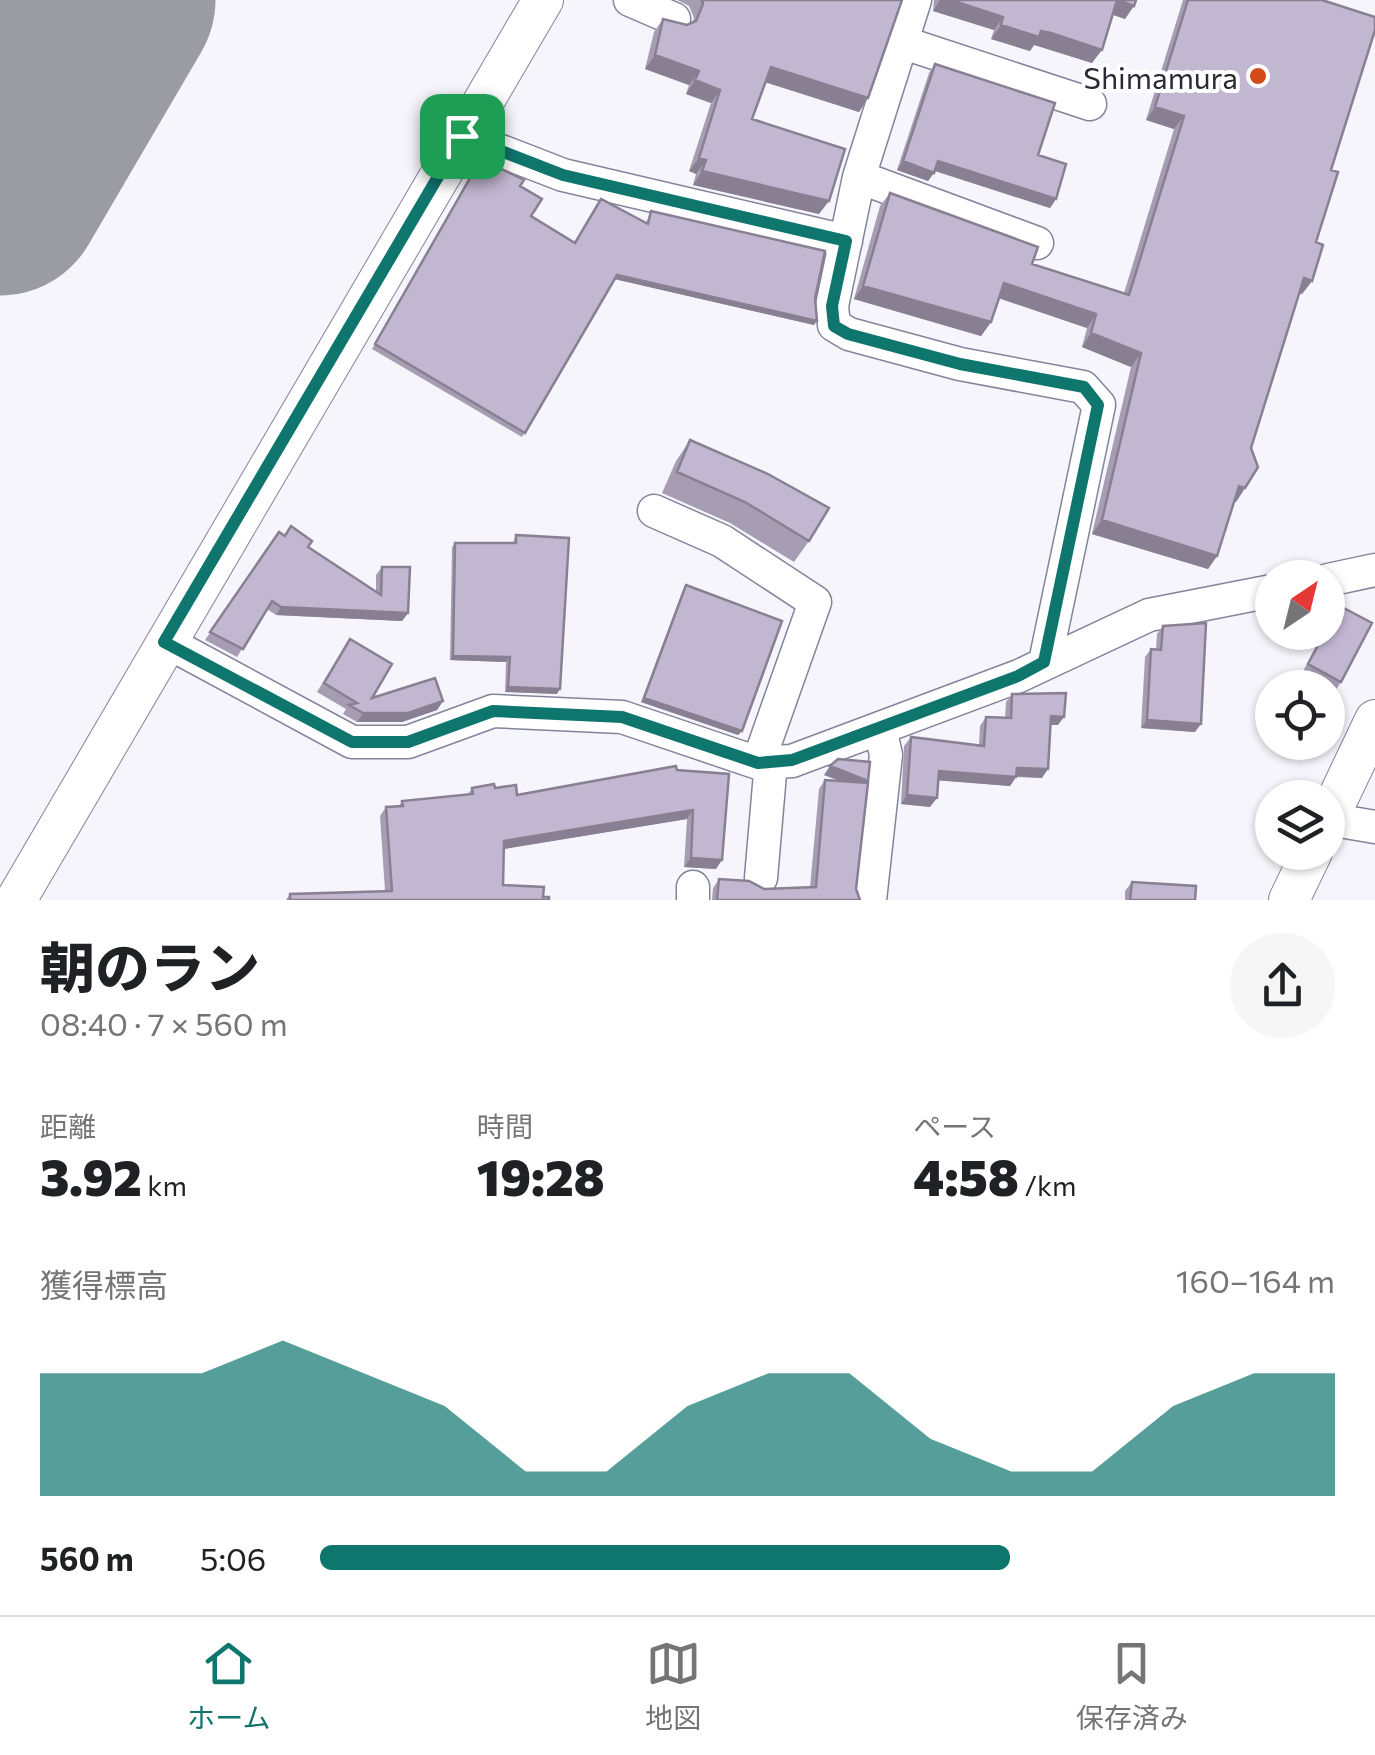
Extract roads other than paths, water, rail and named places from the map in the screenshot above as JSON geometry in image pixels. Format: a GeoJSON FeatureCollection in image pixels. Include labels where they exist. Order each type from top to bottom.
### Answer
{"type":"FeatureCollection","features":[{"type":"Feature","properties":{"kind":"street"},"geometry":{"type":"LineString","coordinates":[[16,900],[542,0]]}},
{"type":"Feature","properties":{"kind":"street"},"geometry":{"type":"LineString","coordinates":[[630,0],[674,18]]}},
{"type":"Feature","properties":{"kind":"street"},"geometry":{"type":"LineString","coordinates":[[915,0],[859,177],[832,306],[834,326],[848,334],[960,364],[1084,387],[1098,405],[1044,662]]}},
{"type":"Feature","properties":{"kind":"street"},"geometry":{"type":"LineString","coordinates":[[901,42],[1090,104]]}},
{"type":"Feature","properties":{"kind":"street"},"geometry":{"type":"LineString","coordinates":[[462,136],[563,175],[846,241]]}},
{"type":"Feature","properties":{"kind":"street"},"geometry":{"type":"LineString","coordinates":[[859,177],[1037,243]]}},
{"type":"Feature","properties":{"kind":"street"},"geometry":{"type":"LineString","coordinates":[[654,511],[722,541],[816,602],[765,762],[761,878]]}},
{"type":"Feature","properties":{"kind":"street"},"geometry":{"type":"LineString","coordinates":[[1345,576],[1375,570]]}},
{"type":"Feature","properties":{"kind":"street"},"geometry":{"type":"LineString","coordinates":[[164,642],[352,742],[408,742],[493,711],[622,717],[765,762],[792,760],[880,728],[1149,615],[1255,593]]}},
{"type":"Feature","properties":{"kind":"street"},"geometry":{"type":"LineString","coordinates":[[1345,783],[1375,720]]}},
{"type":"Feature","properties":{"kind":"street"},"geometry":{"type":"LineString","coordinates":[[870,900],[886,755],[880,728]]}},
{"type":"Feature","properties":{"kind":"street"},"geometry":{"type":"LineString","coordinates":[[1345,822],[1375,826]]}},
{"type":"Feature","properties":{"kind":"street"},"geometry":{"type":"LineString","coordinates":[[1289,900],[1303,870]]}},
{"type":"Feature","properties":{"kind":"place","name":"Shimamura"},"geometry":{"type":"Point","coordinates":[1258,76]}}]}
